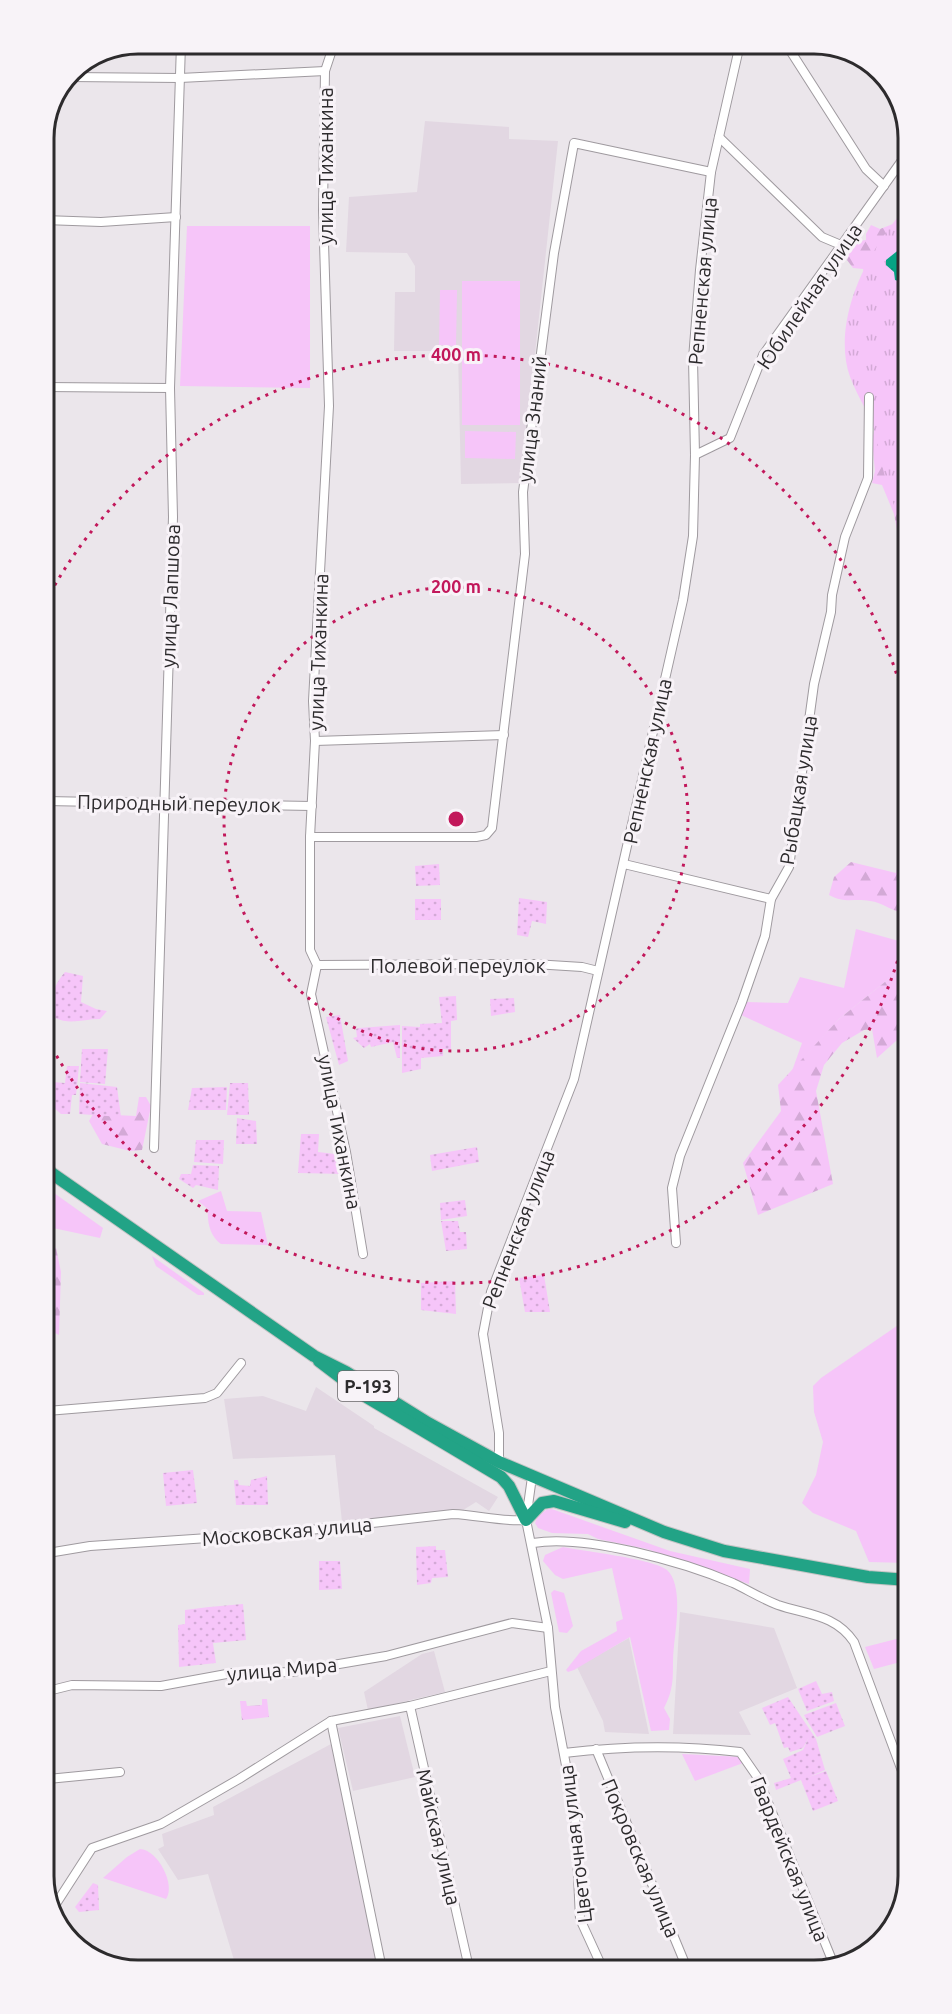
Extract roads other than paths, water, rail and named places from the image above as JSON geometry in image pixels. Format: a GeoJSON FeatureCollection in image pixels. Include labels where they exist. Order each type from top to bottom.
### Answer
{"type":"FeatureCollection","features":[{"type":"Feature","properties":{"kind":"highway","name":"Р-193"},"geometry":{"type":"LineString","coordinates":[[54,1175],[314,1356],[346,1372],[428,1423],[499,1462],[664,1532],[724,1551],[868,1577],[898,1579]]}},
{"type":"Feature","properties":{"kind":"highway"},"geometry":{"type":"LineString","coordinates":[[314,1356],[328,1371],[365,1396],[501,1477],[509,1486],[526,1520],[542,1503],[554,1501],[664,1532]]}},
{"type":"Feature","properties":{"kind":"street","name":"улица Лапшова"},"geometry":{"type":"LineString","coordinates":[[154,1148],[172,517],[170,388],[181,54]]}},
{"type":"Feature","properties":{"kind":"street","name":"улица Тиханкина"},"geometry":{"type":"LineString","coordinates":[[331,54],[325,71],[324,210],[329,406],[313,701],[315,741],[310,837],[310,950],[317,965],[311,994],[346,1152],[363,1254]]}},
{"type":"Feature","properties":{"kind":"street","name":"Репненская улица"},"geometry":{"type":"LineString","coordinates":[[499,1462],[499,1433],[483,1334],[486,1311],[574,1079],[683,600],[693,536],[696,455],[693,359],[700,270],[711,172],[738,54]]}},
{"type":"Feature","properties":{"kind":"street"},"geometry":{"type":"LineString","coordinates":[[792,54],[866,169],[884,186]]}},
{"type":"Feature","properties":{"kind":"street"},"geometry":{"type":"LineString","coordinates":[[81,77],[180,78],[325,71]]}},
{"type":"Feature","properties":{"kind":"street"},"geometry":{"type":"LineString","coordinates":[[719,137],[822,237],[841,245]]}},
{"type":"Feature","properties":{"kind":"street","name":"улица Знаний"},"geometry":{"type":"LineString","coordinates":[[310,837],[450,838],[486,835],[494,821],[525,554],[523,492],[554,253],[574,142],[711,172]]}},
{"type":"Feature","properties":{"kind":"street","name":"Юбилейная улица"},"geometry":{"type":"LineString","coordinates":[[696,455],[730,438],[763,356],[898,166]]}},
{"type":"Feature","properties":{"kind":"street"},"geometry":{"type":"LineString","coordinates":[[54,220],[101,222],[176,217]]}},
{"type":"Feature","properties":{"kind":"street"},"geometry":{"type":"LineString","coordinates":[[54,387],[170,388]]}},
{"type":"Feature","properties":{"kind":"street","name":"Рыбацкая улица"},"geometry":{"type":"LineString","coordinates":[[676,1243],[672,1188],[680,1156],[742,1002],[765,936],[771,899],[789,867],[814,684],[845,537],[868,478],[869,397]]}},
{"type":"Feature","properties":{"kind":"street"},"geometry":{"type":"LineString","coordinates":[[315,741],[504,735]]}},
{"type":"Feature","properties":{"kind":"street","name":"Природный переулок"},"geometry":{"type":"LineString","coordinates":[[54,801],[312,806]]}},
{"type":"Feature","properties":{"kind":"street"},"geometry":{"type":"LineString","coordinates":[[624,864],[771,899]]}},
{"type":"Feature","properties":{"kind":"street","name":"Полевой переулок"},"geometry":{"type":"LineString","coordinates":[[317,965],[534,964],[582,967],[598,971]]}},
{"type":"Feature","properties":{"kind":"street"},"geometry":{"type":"LineString","coordinates":[[54,1410],[205,1398],[218,1393],[241,1363]]}},
{"type":"Feature","properties":{"kind":"street"},"geometry":{"type":"LineString","coordinates":[[526,1520],[532,1477]]}},
{"type":"Feature","properties":{"kind":"street","name":"Московская улица"},"geometry":{"type":"LineString","coordinates":[[54,1552],[90,1546],[283,1533],[453,1514],[482,1515],[498,1521],[526,1520]]}},
{"type":"Feature","properties":{"kind":"street","name":"Цветочная улица"},"geometry":{"type":"LineString","coordinates":[[526,1520],[548,1628],[551,1671],[575,1813],[580,1919],[599,1960]]}},
{"type":"Feature","properties":{"kind":"street"},"geometry":{"type":"LineString","coordinates":[[532,1543],[572,1542],[608,1547],[712,1576],[777,1604],[827,1618],[840,1625],[854,1642],[898,1752]]}},
{"type":"Feature","properties":{"kind":"street","name":"улица Мира"},"geometry":{"type":"LineString","coordinates":[[54,1690],[72,1685],[161,1686],[232,1673],[292,1672],[386,1656],[512,1623],[548,1628]]}},
{"type":"Feature","properties":{"kind":"street"},"geometry":{"type":"LineString","coordinates":[[57,1900],[92,1848],[161,1824],[239,1779],[331,1721],[410,1706],[551,1671]]}},
{"type":"Feature","properties":{"kind":"street","name":"Майская улица"},"geometry":{"type":"LineString","coordinates":[[410,1706],[467,1960]]}},
{"type":"Feature","properties":{"kind":"street"},"geometry":{"type":"LineString","coordinates":[[331,1721],[380,1960]]}},
{"type":"Feature","properties":{"kind":"street","name":"Гвардейская улица"},"geometry":{"type":"LineString","coordinates":[[564,1753],[596,1749],[680,1748],[740,1752],[759,1778],[831,1958]]}},
{"type":"Feature","properties":{"kind":"street","name":"Покровская улица"},"geometry":{"type":"LineString","coordinates":[[596,1749],[684,1960]]}},
{"type":"Feature","properties":{"kind":"street"},"geometry":{"type":"LineString","coordinates":[[54,1778],[120,1772]]}},
{"type":"Feature","properties":{"kind":"water"},"geometry":{"type":"Polygon","coordinates":[[[898,250],[898,281],[895,280],[894,272],[886,265],[886,260],[898,250]]]}}]}
